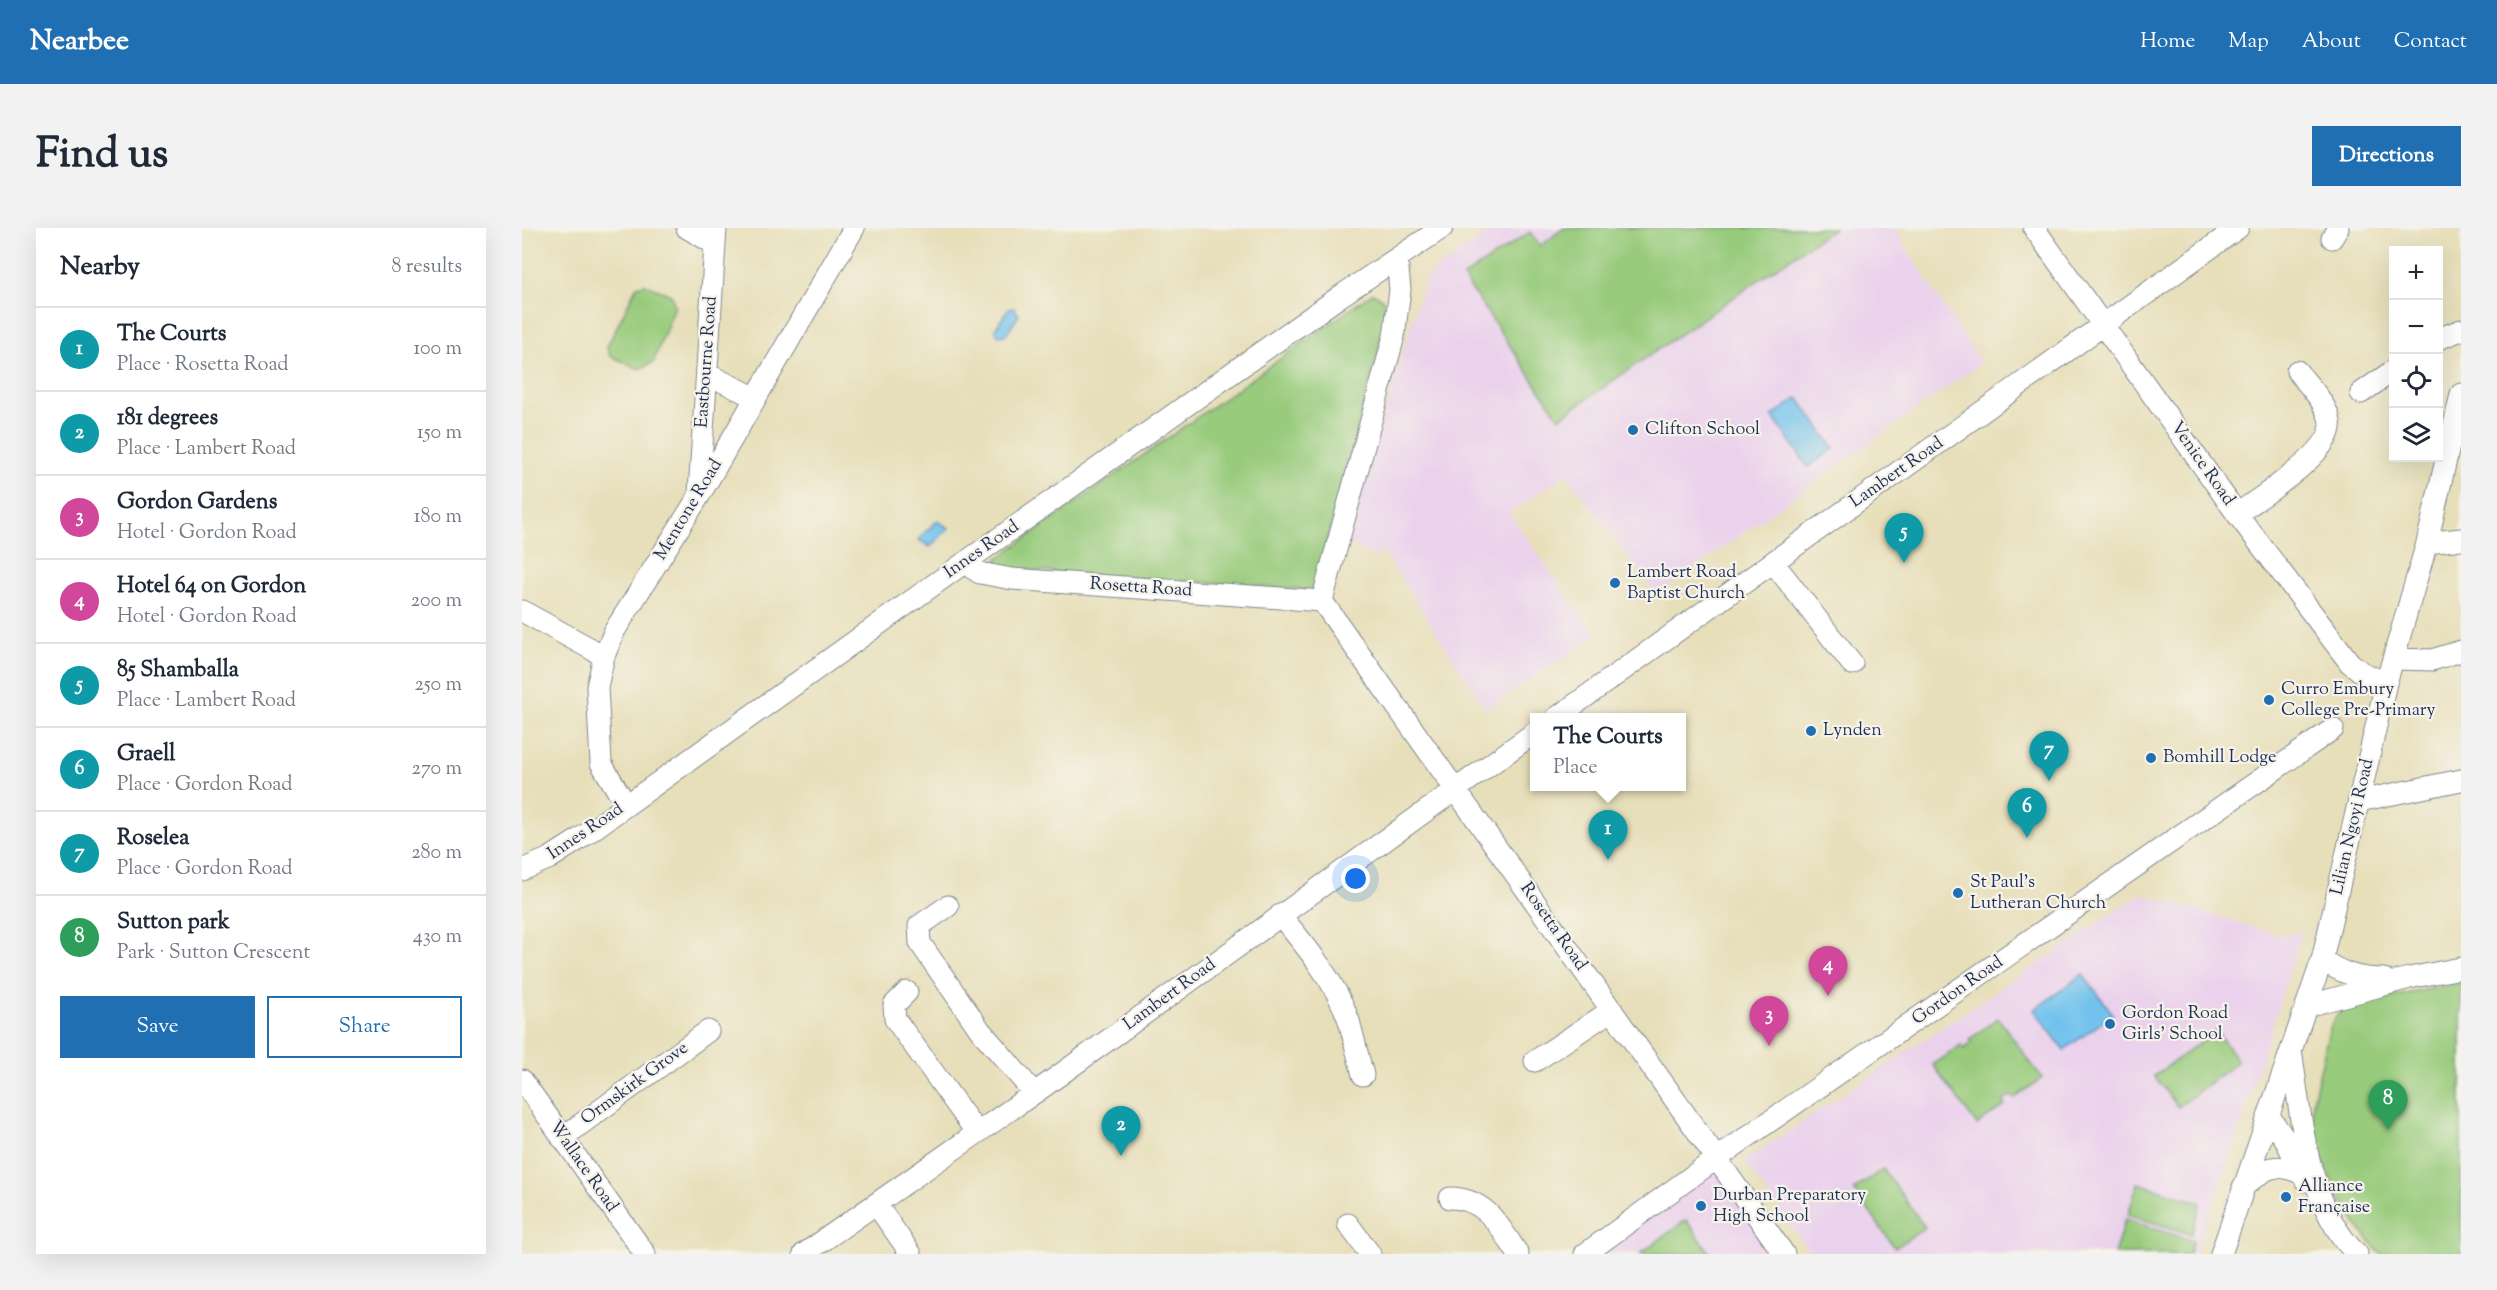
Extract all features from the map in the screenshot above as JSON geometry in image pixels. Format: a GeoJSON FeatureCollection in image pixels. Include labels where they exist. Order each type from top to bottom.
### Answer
{"type":"FeatureCollection","features":[{"type":"Feature","properties":{"kind":"street"},"geometry":{"type":"LineString","coordinates":[[687,228],[715,236]]}},
{"type":"Feature","properties":{"kind":"street","name":"Mentone Road"},"geometry":{"type":"LineString","coordinates":[[626,805],[602,763],[597,687],[604,656],[615,630],[699,496],[854,228]]}},
{"type":"Feature","properties":{"kind":"street","name":"Innes Road"},"geometry":{"type":"LineString","coordinates":[[522,870],[550,858],[626,805],[1339,297],[1442,228]]}},
{"type":"Feature","properties":{"kind":"street","name":"Venice Road"},"geometry":{"type":"LineString","coordinates":[[2034,228],[2237,514],[2350,663],[2363,673],[2386,683]]}},
{"type":"Feature","properties":{"kind":"street","name":"Lambert Road"},"geometry":{"type":"LineString","coordinates":[[1562,713],[2238,228]]}},
{"type":"Feature","properties":{"kind":"street","name":"Eastbourne Road"},"geometry":{"type":"LineString","coordinates":[[699,496],[715,236]]}},
{"type":"Feature","properties":{"kind":"street"},"geometry":{"type":"LineString","coordinates":[[1322,601],[1394,336],[1399,310],[1397,259]]}},
{"type":"Feature","properties":{"kind":"street"},"geometry":{"type":"LineString","coordinates":[[2443,337],[2461,330]]}},
{"type":"Feature","properties":{"kind":"street"},"geometry":{"type":"LineString","coordinates":[[2237,514],[2295,471],[2317,452],[2327,438],[2331,422],[2327,413],[2297,371]]}},
{"type":"Feature","properties":{"kind":"street"},"geometry":{"type":"LineString","coordinates":[[2361,393],[2389,373]]}},
{"type":"Feature","properties":{"kind":"street"},"geometry":{"type":"LineString","coordinates":[[706,374],[756,398]]}},
{"type":"Feature","properties":{"kind":"street","name":"Lilian Ngoyi Road"},"geometry":{"type":"LineString","coordinates":[[2222,1254],[2322,960],[2386,683],[2395,659],[2427,543],[2457,425],[2461,394]]}},
{"type":"Feature","properties":{"kind":"street"},"geometry":{"type":"LineString","coordinates":[[2427,543],[2461,539]]}},
{"type":"Feature","properties":{"kind":"street"},"geometry":{"type":"LineString","coordinates":[[1773,562],[1852,664]]}},
{"type":"Feature","properties":{"kind":"street","name":"Rosetta Road"},"geometry":{"type":"LineString","coordinates":[[964,563],[980,573],[1003,578],[1322,601],[1784,1254]]}},
{"type":"Feature","properties":{"kind":"street"},"geometry":{"type":"LineString","coordinates":[[522,611],[604,656]]}},
{"type":"Feature","properties":{"kind":"street"},"geometry":{"type":"LineString","coordinates":[[2395,659],[2432,660],[2461,651]]}},
{"type":"Feature","properties":{"kind":"street","name":"Gordon Road"},"geometry":{"type":"LineString","coordinates":[[1586,1254],[1717,1158],[2333,729]]}},
{"type":"Feature","properties":{"kind":"street","name":"Lambert Road"},"geometry":{"type":"LineString","coordinates":[[804,1254],[1034,1093],[1530,736]]}},
{"type":"Feature","properties":{"kind":"street"},"geometry":{"type":"LineString","coordinates":[[2359,801],[2461,780]]}},
{"type":"Feature","properties":{"kind":"street"},"geometry":{"type":"LineString","coordinates":[[948,906],[919,926],[920,943],[980,1030],[1034,1093]]}},
{"type":"Feature","properties":{"kind":"street"},"geometry":{"type":"LineString","coordinates":[[1280,915],[1312,955],[1336,994],[1348,1019],[1363,1075]]}},
{"type":"Feature","properties":{"kind":"street"},"geometry":{"type":"LineString","coordinates":[[2322,960],[2340,972],[2355,977],[2409,978]]}},
{"type":"Feature","properties":{"kind":"street"},"geometry":{"type":"LineString","coordinates":[[2307,1006],[2409,978],[2461,968]]}},
{"type":"Feature","properties":{"kind":"street"},"geometry":{"type":"LineString","coordinates":[[907,992],[894,1005],[895,1019],[976,1133]]}},
{"type":"Feature","properties":{"kind":"street"},"geometry":{"type":"LineString","coordinates":[[1535,1061],[1612,1010]]}},
{"type":"Feature","properties":{"kind":"street","name":"Ormskirk Grove"},"geometry":{"type":"LineString","coordinates":[[562,1138],[708,1031]]}},
{"type":"Feature","properties":{"kind":"street"},"geometry":{"type":"LineString","coordinates":[[2292,1053],[2304,1136],[2326,1208]]}},
{"type":"Feature","properties":{"kind":"street","name":"Wallace Road"},"geometry":{"type":"LineString","coordinates":[[522,1080],[645,1254]]}},
{"type":"Feature","properties":{"kind":"street"},"geometry":{"type":"LineString","coordinates":[[2269,1116],[2285,1138],[2302,1174],[2326,1208],[2336,1227],[2357,1254]]}},
{"type":"Feature","properties":{"kind":"street"},"geometry":{"type":"LineString","coordinates":[[2243,1187],[2273,1167],[2289,1167],[2302,1174]]}},
{"type":"Feature","properties":{"kind":"street"},"geometry":{"type":"LineString","coordinates":[[1450,1198],[1462,1198],[1485,1208],[1518,1254]]}},
{"type":"Feature","properties":{"kind":"street"},"geometry":{"type":"LineString","coordinates":[[876,1204],[911,1254]]}},
{"type":"Feature","properties":{"kind":"street"},"geometry":{"type":"LineString","coordinates":[[1348,1224],[1370,1254]]}},
{"type":"Feature","properties":{"kind":"shaded area","name":"Clifton School"},"geometry":{"type":"Polygon","coordinates":[[[1495,228],[1893,228],[1981,363],[1657,595],[1566,474],[1509,513],[1596,636],[1486,709],[1382,549],[1375,558],[1346,540],[1426,277],[1495,228]]]}},
{"type":"Feature","properties":{"kind":"shaded area","name":"Gordon Road Girls' School"},"geometry":{"type":"Polygon","coordinates":[[[2141,894],[2283,936],[2302,930],[2245,1112],[2195,1254],[1811,1254],[1744,1161],[2141,894]]]}},
{"type":"Feature","properties":{"kind":"shaded area","name":"Durban Preparatory High School"},"geometry":{"type":"Polygon","coordinates":[[[1717,1158],[1784,1254],[1585,1254],[1717,1158]]]}},
{"type":"Feature","properties":{"kind":"green space"},"geometry":{"type":"Polygon","coordinates":[[[1564,228],[1834,228],[1559,418],[1463,277],[1530,232],[1540,246],[1564,228]]]}},
{"type":"Feature","properties":{"kind":"green space"},"geometry":{"type":"Polygon","coordinates":[[[645,284],[671,295],[675,306],[653,363],[639,369],[610,356],[607,347],[637,286],[645,284]]]}},
{"type":"Feature","properties":{"kind":"green space"},"geometry":{"type":"Polygon","coordinates":[[[1373,293],[1384,300],[1386,321],[1315,585],[1309,590],[997,568],[998,558],[1373,293]]]}},
{"type":"Feature","properties":{"kind":"green space"},"geometry":{"type":"Polygon","coordinates":[[[2461,983],[2461,1254],[2381,1254],[2358,1225],[2335,1188],[2318,1148],[2313,1129],[2314,1098],[2327,1036],[2335,1018],[2346,1006],[2461,983]]]}},
{"type":"Feature","properties":{"kind":"green space"},"geometry":{"type":"Polygon","coordinates":[[[1998,1018],[2042,1078],[2014,1099],[2011,1095],[2003,1101],[2005,1105],[1977,1125],[1933,1065],[1961,1045],[1964,1049],[1972,1043],[1970,1039],[1998,1018]]]}},
{"type":"Feature","properties":{"kind":"green space"},"geometry":{"type":"Polygon","coordinates":[[[2216,1031],[2238,1061],[2178,1107],[2154,1076],[2216,1031]]]}},
{"type":"Feature","properties":{"kind":"green space"},"geometry":{"type":"Polygon","coordinates":[[[1883,1169],[1925,1227],[1895,1248],[1854,1190],[1883,1169]]]}},
{"type":"Feature","properties":{"kind":"green space"},"geometry":{"type":"Polygon","coordinates":[[[2138,1183],[2201,1203],[2191,1234],[2128,1215],[2138,1183]]]}},
{"type":"Feature","properties":{"kind":"green space"},"geometry":{"type":"Polygon","coordinates":[[[2125,1219],[2193,1241],[2189,1254],[2114,1254],[2125,1219]]]}},
{"type":"Feature","properties":{"kind":"green space"},"geometry":{"type":"Polygon","coordinates":[[[1686,1220],[1711,1254],[1640,1254],[1686,1220]]]}},
{"type":"Feature","properties":{"kind":"water"},"geometry":{"type":"Polygon","coordinates":[[[1014,308],[1019,315],[1006,335],[998,336],[995,329],[1008,309],[1014,308]]]}},
{"type":"Feature","properties":{"kind":"water"},"geometry":{"type":"Polygon","coordinates":[[[1798,398],[1834,448],[1808,467],[1772,416],[1798,398]]]}},
{"type":"Feature","properties":{"kind":"water"},"geometry":{"type":"Polygon","coordinates":[[[937,521],[949,528],[930,547],[919,540],[937,521]]]}},
{"type":"Feature","properties":{"kind":"water"},"geometry":{"type":"Polygon","coordinates":[[[2083,974],[2113,1014],[2064,1050],[2034,1010],[2083,974]]]}},
{"type":"Feature","properties":{"kind":"place","name":"Clifton School"},"geometry":{"type":"Point","coordinates":[1633,430]}},
{"type":"Feature","properties":{"kind":"place","name":"85 Shamballa"},"geometry":{"type":"Point","coordinates":[1904,563]}},
{"type":"Feature","properties":{"kind":"place","name":"Lambert Road Baptist Church"},"geometry":{"type":"Point","coordinates":[1615,583]}},
{"type":"Feature","properties":{"kind":"place","name":"Curro Embury College Pre-Primary"},"geometry":{"type":"Point","coordinates":[2269,700]}},
{"type":"Feature","properties":{"kind":"place","name":"Lynden"},"geometry":{"type":"Point","coordinates":[1811,731]}},
{"type":"Feature","properties":{"kind":"place","name":"Bomhill Lodge"},"geometry":{"type":"Point","coordinates":[2151,758]}},
{"type":"Feature","properties":{"kind":"place","name":"Roselea"},"geometry":{"type":"Point","coordinates":[2049,781]}},
{"type":"Feature","properties":{"kind":"place","name":"Graell"},"geometry":{"type":"Point","coordinates":[2027,838]}},
{"type":"Feature","properties":{"kind":"place","name":"The Courts"},"geometry":{"type":"Point","coordinates":[1608,860]}},
{"type":"Feature","properties":{"kind":"place","name":"St Paul's Lutheran Church"},"geometry":{"type":"Point","coordinates":[1958,893]}},
{"type":"Feature","properties":{"kind":"place","name":"Hotel 64 on Gordon"},"geometry":{"type":"Point","coordinates":[1828,996]}},
{"type":"Feature","properties":{"kind":"place","name":"Gordon Road Girls' School"},"geometry":{"type":"Point","coordinates":[2110,1024]}},
{"type":"Feature","properties":{"kind":"place","name":"Gordon Gardens"},"geometry":{"type":"Point","coordinates":[1769,1046]}},
{"type":"Feature","properties":{"kind":"place","name":"Sutton park"},"geometry":{"type":"Point","coordinates":[2388,1130]}},
{"type":"Feature","properties":{"kind":"place","name":"181 degrees"},"geometry":{"type":"Point","coordinates":[1121,1156]}},
{"type":"Feature","properties":{"kind":"place","name":"Alliance Française"},"geometry":{"type":"Point","coordinates":[2286,1197]}},
{"type":"Feature","properties":{"kind":"place","name":"Durban Preparatory High School"},"geometry":{"type":"Point","coordinates":[1701,1206]}}]}
